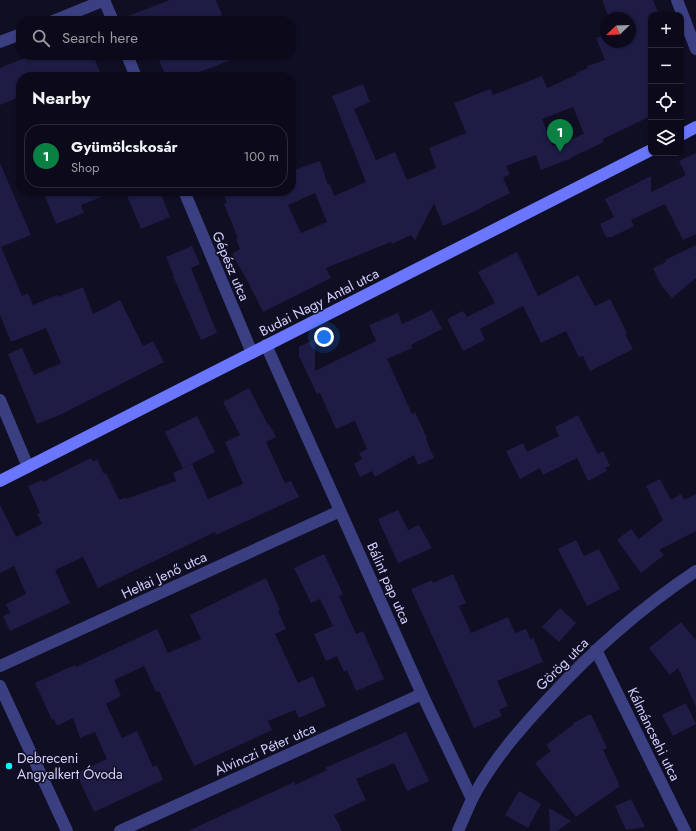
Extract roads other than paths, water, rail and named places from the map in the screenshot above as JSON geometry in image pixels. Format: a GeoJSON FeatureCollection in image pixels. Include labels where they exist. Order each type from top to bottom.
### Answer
{"type":"FeatureCollection","features":[{"type":"Feature","properties":{"kind":"street"},"geometry":{"type":"LineString","coordinates":[[65,16],[104,0],[111,16]]}},
{"type":"Feature","properties":{"kind":"street"},"geometry":{"type":"LineString","coordinates":[[677,0],[696,48]]}},
{"type":"Feature","properties":{"kind":"street"},"geometry":{"type":"LineString","coordinates":[[0,42],[16,36]]}},
{"type":"Feature","properties":{"kind":"street"},"geometry":{"type":"LineString","coordinates":[[129,60],[134,72]]}},
{"type":"Feature","properties":{"kind":"street"},"geometry":{"type":"LineString","coordinates":[[684,133],[696,127]]}},
{"type":"Feature","properties":{"kind":"street","name":"Budai Nagy Antal utca"},"geometry":{"type":"LineString","coordinates":[[0,481],[648,152]]}},
{"type":"Feature","properties":{"kind":"street","name":"Gépész utca"},"geometry":{"type":"LineString","coordinates":[[186,196],[252,353]]}},
{"type":"Feature","properties":{"kind":"street","name":"Bálint pap utca"},"geometry":{"type":"LineString","coordinates":[[266,345],[422,694],[472,799]]}},
{"type":"Feature","properties":{"kind":"street"},"geometry":{"type":"LineString","coordinates":[[0,400],[28,467]]}},
{"type":"Feature","properties":{"kind":"street","name":"Heltai Jenő utca"},"geometry":{"type":"LineString","coordinates":[[0,666],[340,511]]}},
{"type":"Feature","properties":{"kind":"street","name":"Görög utca"},"geometry":{"type":"LineString","coordinates":[[472,799],[492,767],[519,731],[572,674],[625,624],[696,571]]}},
{"type":"Feature","properties":{"kind":"street","name":"Kálmáncsehi utca"},"geometry":{"type":"LineString","coordinates":[[596,650],[685,831]]}},
{"type":"Feature","properties":{"kind":"street"},"geometry":{"type":"LineString","coordinates":[[0,686],[67,831]]}},
{"type":"Feature","properties":{"kind":"street","name":"Alvinczi Péter utca"},"geometry":{"type":"LineString","coordinates":[[120,831],[422,694]]}},
{"type":"Feature","properties":{"kind":"street"},"geometry":{"type":"LineString","coordinates":[[458,831],[472,799]]}},
{"type":"Feature","properties":{"kind":"place","name":"Gyümölcskosár"},"geometry":{"type":"Point","coordinates":[560,152]}},
{"type":"Feature","properties":{"kind":"place","name":"Debreceni Angyalkert Óvoda"},"geometry":{"type":"Point","coordinates":[9,766]}}]}
